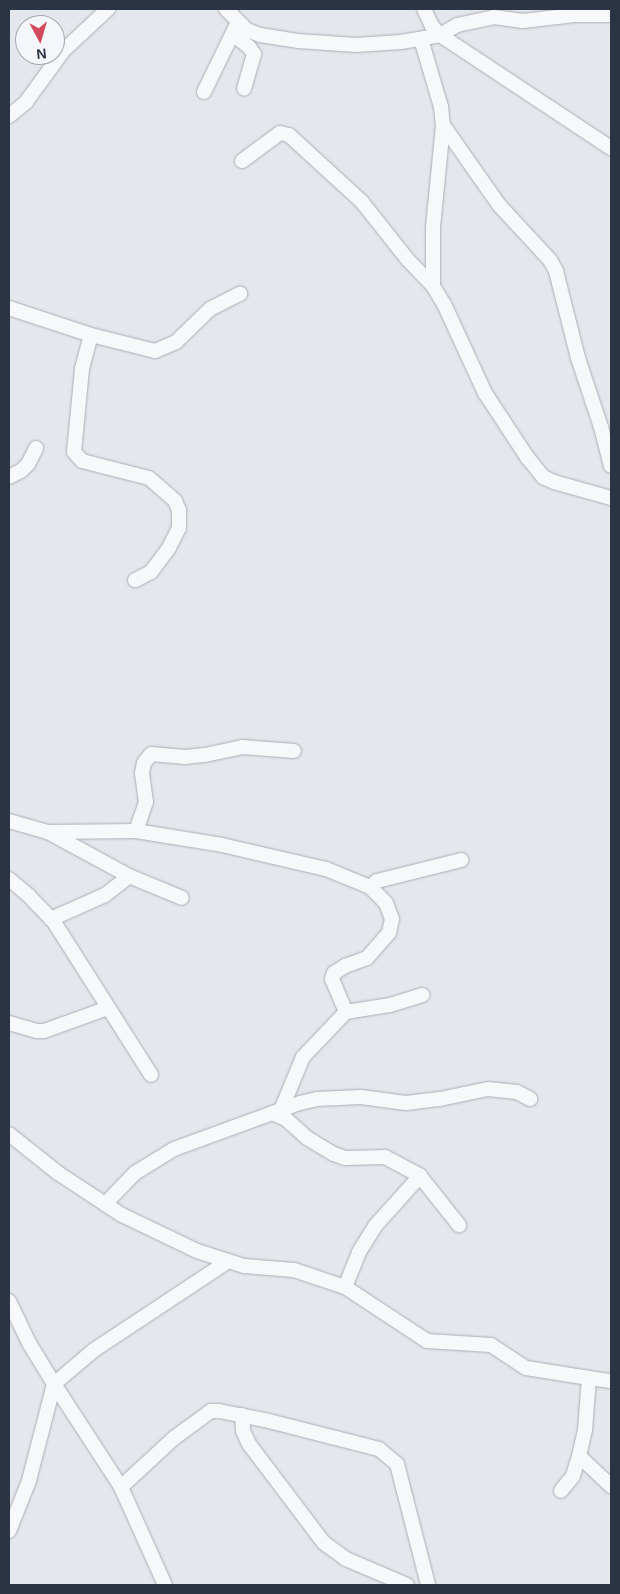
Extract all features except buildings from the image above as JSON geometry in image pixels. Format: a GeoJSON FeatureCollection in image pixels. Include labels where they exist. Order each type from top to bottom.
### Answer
{"type":"FeatureCollection","features":[{"type":"Feature","properties":{"kind":"street"},"geometry":{"type":"LineString","coordinates":[[9,116],[26,102],[64,51],[108,9]]}},
{"type":"Feature","properties":{"kind":"street"},"geometry":{"type":"LineString","coordinates":[[226,9],[236,28],[254,54],[244,89]]}},
{"type":"Feature","properties":{"kind":"street"},"geometry":{"type":"LineString","coordinates":[[424,9],[432,26],[440,35],[611,148]]}},
{"type":"Feature","properties":{"kind":"street"},"geometry":{"type":"LineString","coordinates":[[236,28],[260,35],[298,41],[356,45],[421,39],[440,35],[458,25],[475,19],[494,17],[523,21],[551,14],[611,15]]}},
{"type":"Feature","properties":{"kind":"street"},"geometry":{"type":"LineString","coordinates":[[204,92],[236,28]]}},
{"type":"Feature","properties":{"kind":"street"},"geometry":{"type":"LineString","coordinates":[[421,39],[441,108],[443,126],[433,227],[433,286]]}},
{"type":"Feature","properties":{"kind":"street"},"geometry":{"type":"LineString","coordinates":[[443,126],[500,205],[550,260],[556,271],[578,358],[601,427],[611,466]]}},
{"type":"Feature","properties":{"kind":"street"},"geometry":{"type":"LineString","coordinates":[[242,161],[280,133],[289,135],[326,167],[362,202],[408,260],[433,286],[444,304],[485,393],[544,477],[554,482],[611,498]]}},
{"type":"Feature","properties":{"kind":"street"},"geometry":{"type":"LineString","coordinates":[[9,308],[91,334],[155,351],[176,342],[210,309],[240,294]]}},
{"type":"Feature","properties":{"kind":"street"},"geometry":{"type":"LineString","coordinates":[[91,334],[82,369],[74,452],[82,461],[149,478],[175,501],[179,510],[179,528],[169,548],[151,572],[135,580]]}},
{"type":"Feature","properties":{"kind":"street"},"geometry":{"type":"LineString","coordinates":[[9,477],[21,471],[28,464],[36,448]]}},
{"type":"Feature","properties":{"kind":"street"},"geometry":{"type":"LineString","coordinates":[[136,831],[146,802],[142,773],[144,763],[151,754],[205,755],[242,747],[294,751]]}},
{"type":"Feature","properties":{"kind":"street"},"geometry":{"type":"LineString","coordinates":[[9,821],[48,832],[130,876],[182,898]]}},
{"type":"Feature","properties":{"kind":"street"},"geometry":{"type":"LineString","coordinates":[[48,832],[136,831],[222,846],[326,869],[370,887],[386,902],[392,919],[389,933],[367,958],[345,966],[334,974],[332,979],[346,1012]]}},
{"type":"Feature","properties":{"kind":"street"},"geometry":{"type":"LineString","coordinates":[[370,887],[377,881],[461,860]]}},
{"type":"Feature","properties":{"kind":"street"},"geometry":{"type":"LineString","coordinates":[[51,919],[105,895],[130,876]]}},
{"type":"Feature","properties":{"kind":"street"},"geometry":{"type":"LineString","coordinates":[[9,879],[51,919],[152,1075]]}},
{"type":"Feature","properties":{"kind":"street"},"geometry":{"type":"LineString","coordinates":[[276,1111],[303,1057],[346,1012],[390,1005],[423,995]]}},
{"type":"Feature","properties":{"kind":"street"},"geometry":{"type":"LineString","coordinates":[[9,1023],[37,1031],[44,1030],[108,1008]]}},
{"type":"Feature","properties":{"kind":"street"},"geometry":{"type":"LineString","coordinates":[[106,1204],[135,1173],[174,1149],[276,1111],[317,1099],[361,1097],[406,1103],[440,1099],[488,1089],[517,1092],[530,1099]]}},
{"type":"Feature","properties":{"kind":"street"},"geometry":{"type":"LineString","coordinates":[[276,1111],[307,1138],[334,1154],[345,1158],[384,1157],[420,1176],[459,1224]]}},
{"type":"Feature","properties":{"kind":"street"},"geometry":{"type":"LineString","coordinates":[[9,1134],[58,1173],[122,1215],[197,1251],[226,1262],[294,1270],[345,1287],[427,1340],[491,1345],[526,1368],[611,1381]]}},
{"type":"Feature","properties":{"kind":"street"},"geometry":{"type":"LineString","coordinates":[[345,1287],[359,1252],[375,1226],[420,1176]]}},
{"type":"Feature","properties":{"kind":"street"},"geometry":{"type":"LineString","coordinates":[[9,1531],[29,1481],[54,1384],[94,1350],[226,1262]]}},
{"type":"Feature","properties":{"kind":"street"},"geometry":{"type":"LineString","coordinates":[[9,1301],[29,1343],[121,1487],[165,1585]]}},
{"type":"Feature","properties":{"kind":"street"},"geometry":{"type":"LineString","coordinates":[[562,1491],[573,1476],[579,1456],[585,1430],[589,1378]]}},
{"type":"Feature","properties":{"kind":"street"},"geometry":{"type":"LineString","coordinates":[[121,1487],[148,1460],[202,1416],[211,1411],[242,1415],[378,1449],[391,1458],[398,1470],[428,1585]]}},
{"type":"Feature","properties":{"kind":"street"},"geometry":{"type":"LineString","coordinates":[[242,1415],[243,1431],[249,1444],[324,1543],[346,1559],[408,1585]]}},
{"type":"Feature","properties":{"kind":"street"},"geometry":{"type":"LineString","coordinates":[[579,1456],[611,1486]]}}]}
